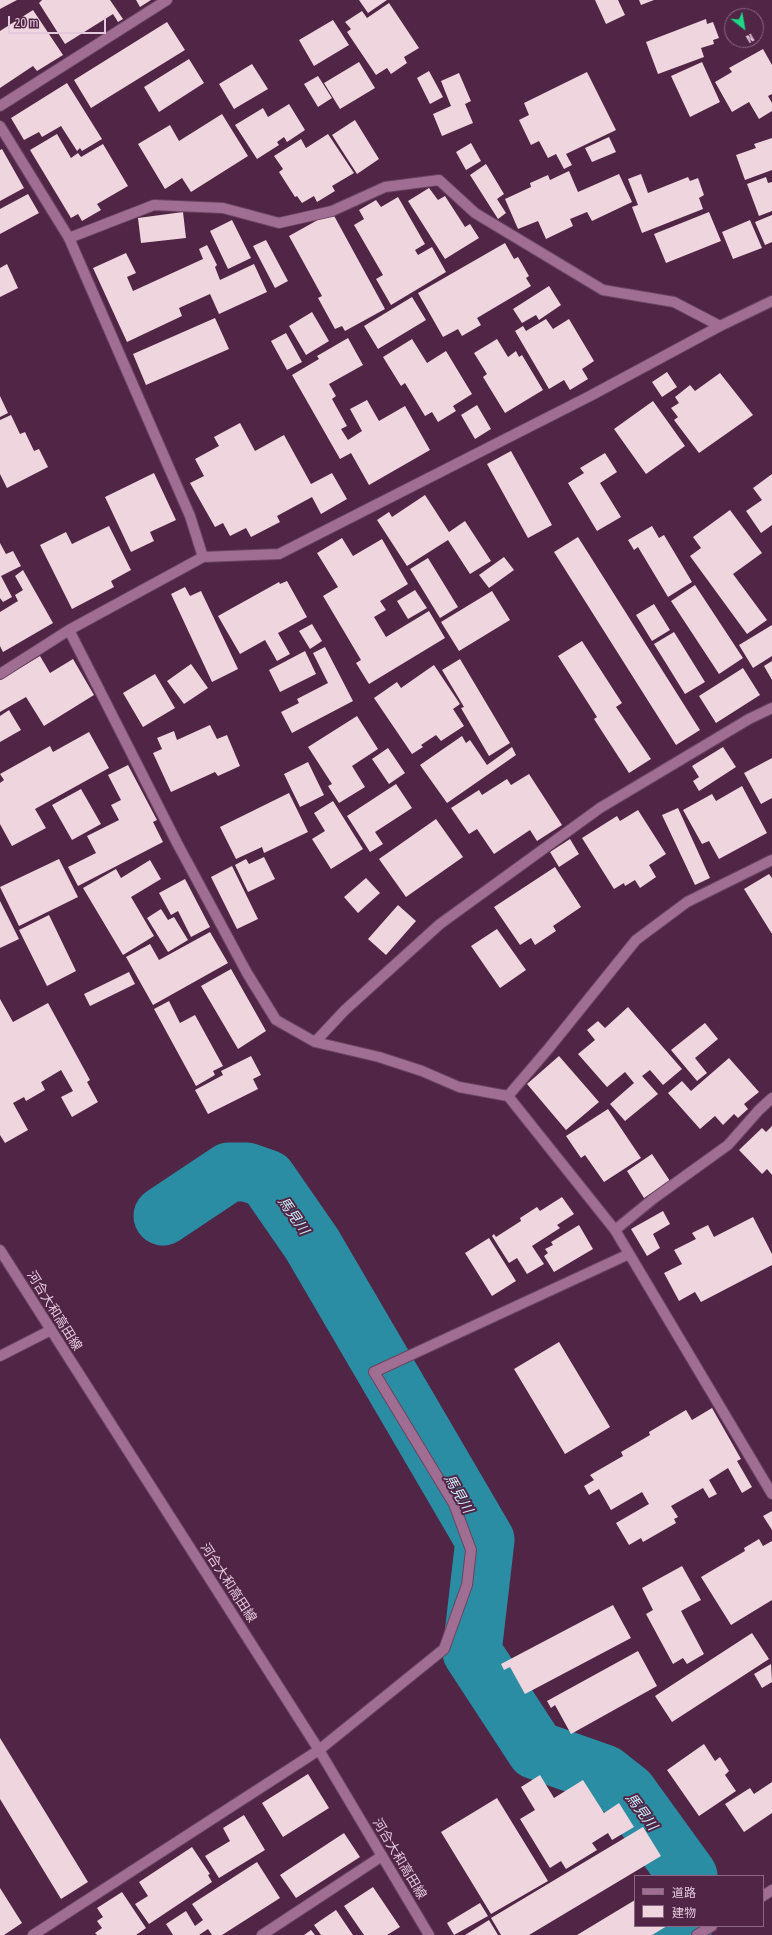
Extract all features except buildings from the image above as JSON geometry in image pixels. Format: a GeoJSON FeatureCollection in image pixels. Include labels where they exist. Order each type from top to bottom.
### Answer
{"type":"FeatureCollection","features":[{"type":"Feature","properties":{"kind":"street"},"geometry":{"type":"LineString","coordinates":[[0,106],[167,0]]}},
{"type":"Feature","properties":{"kind":"street"},"geometry":{"type":"LineString","coordinates":[[0,126],[68,238],[190,516],[203,558]]}},
{"type":"Feature","properties":{"kind":"street"},"geometry":{"type":"LineString","coordinates":[[68,238],[154,205],[223,208],[279,223],[332,211],[385,187],[439,180],[475,213],[602,290],[674,302],[720,326]]}},
{"type":"Feature","properties":{"kind":"street"},"geometry":{"type":"LineString","coordinates":[[0,674],[69,630],[203,558],[279,554],[590,396],[720,326],[772,301]]}},
{"type":"Feature","properties":{"kind":"street"},"geometry":{"type":"LineString","coordinates":[[69,630],[177,843],[246,973],[276,1020],[315,1042],[379,1057],[422,1071],[459,1087],[508,1096],[615,1230],[772,1494]]}},
{"type":"Feature","properties":{"kind":"street"},"geometry":{"type":"LineString","coordinates":[[315,1042],[345,1010],[446,920],[600,808],[749,719],[772,708]]}},
{"type":"Feature","properties":{"kind":"street"},"geometry":{"type":"LineString","coordinates":[[508,1096],[549,1048],[636,940],[687,902],[772,860]]}},
{"type":"Feature","properties":{"kind":"street"},"geometry":{"type":"LineString","coordinates":[[615,1230],[653,1199],[728,1145],[758,1110],[772,1098]]}},
{"type":"Feature","properties":{"kind":"street","name":"河合大和高田線"},"geometry":{"type":"LineString","coordinates":[[0,1250],[319,1750],[429,1935]]}},
{"type":"Feature","properties":{"kind":"street"},"geometry":{"type":"LineString","coordinates":[[33,1935],[319,1750],[444,1649],[468,1585],[471,1550],[454,1504],[374,1372],[629,1254]]}},
{"type":"Feature","properties":{"kind":"street"},"geometry":{"type":"LineString","coordinates":[[0,1356],[51,1330]]}},
{"type":"Feature","properties":{"kind":"street"},"geometry":{"type":"LineString","coordinates":[[262,1935],[382,1856]]}},
{"type":"Feature","properties":{"kind":"street"},"geometry":{"type":"LineString","coordinates":[[697,1935],[710,1927]]}},
{"type":"Feature","properties":{"kind":"waterway","name":"馬見川"},"geometry":{"type":"LineString","coordinates":[[163,1216],[229,1172],[247,1172],[267,1179],[312,1244],[485,1540],[472,1652],[536,1750],[604,1774],[628,1793],[687,1875]]}},
{"type":"Feature","properties":{"kind":"waterway","name":"馬見川"},"geometry":{"type":"LineString","coordinates":[[668,1935],[681,1927]]}}]}
